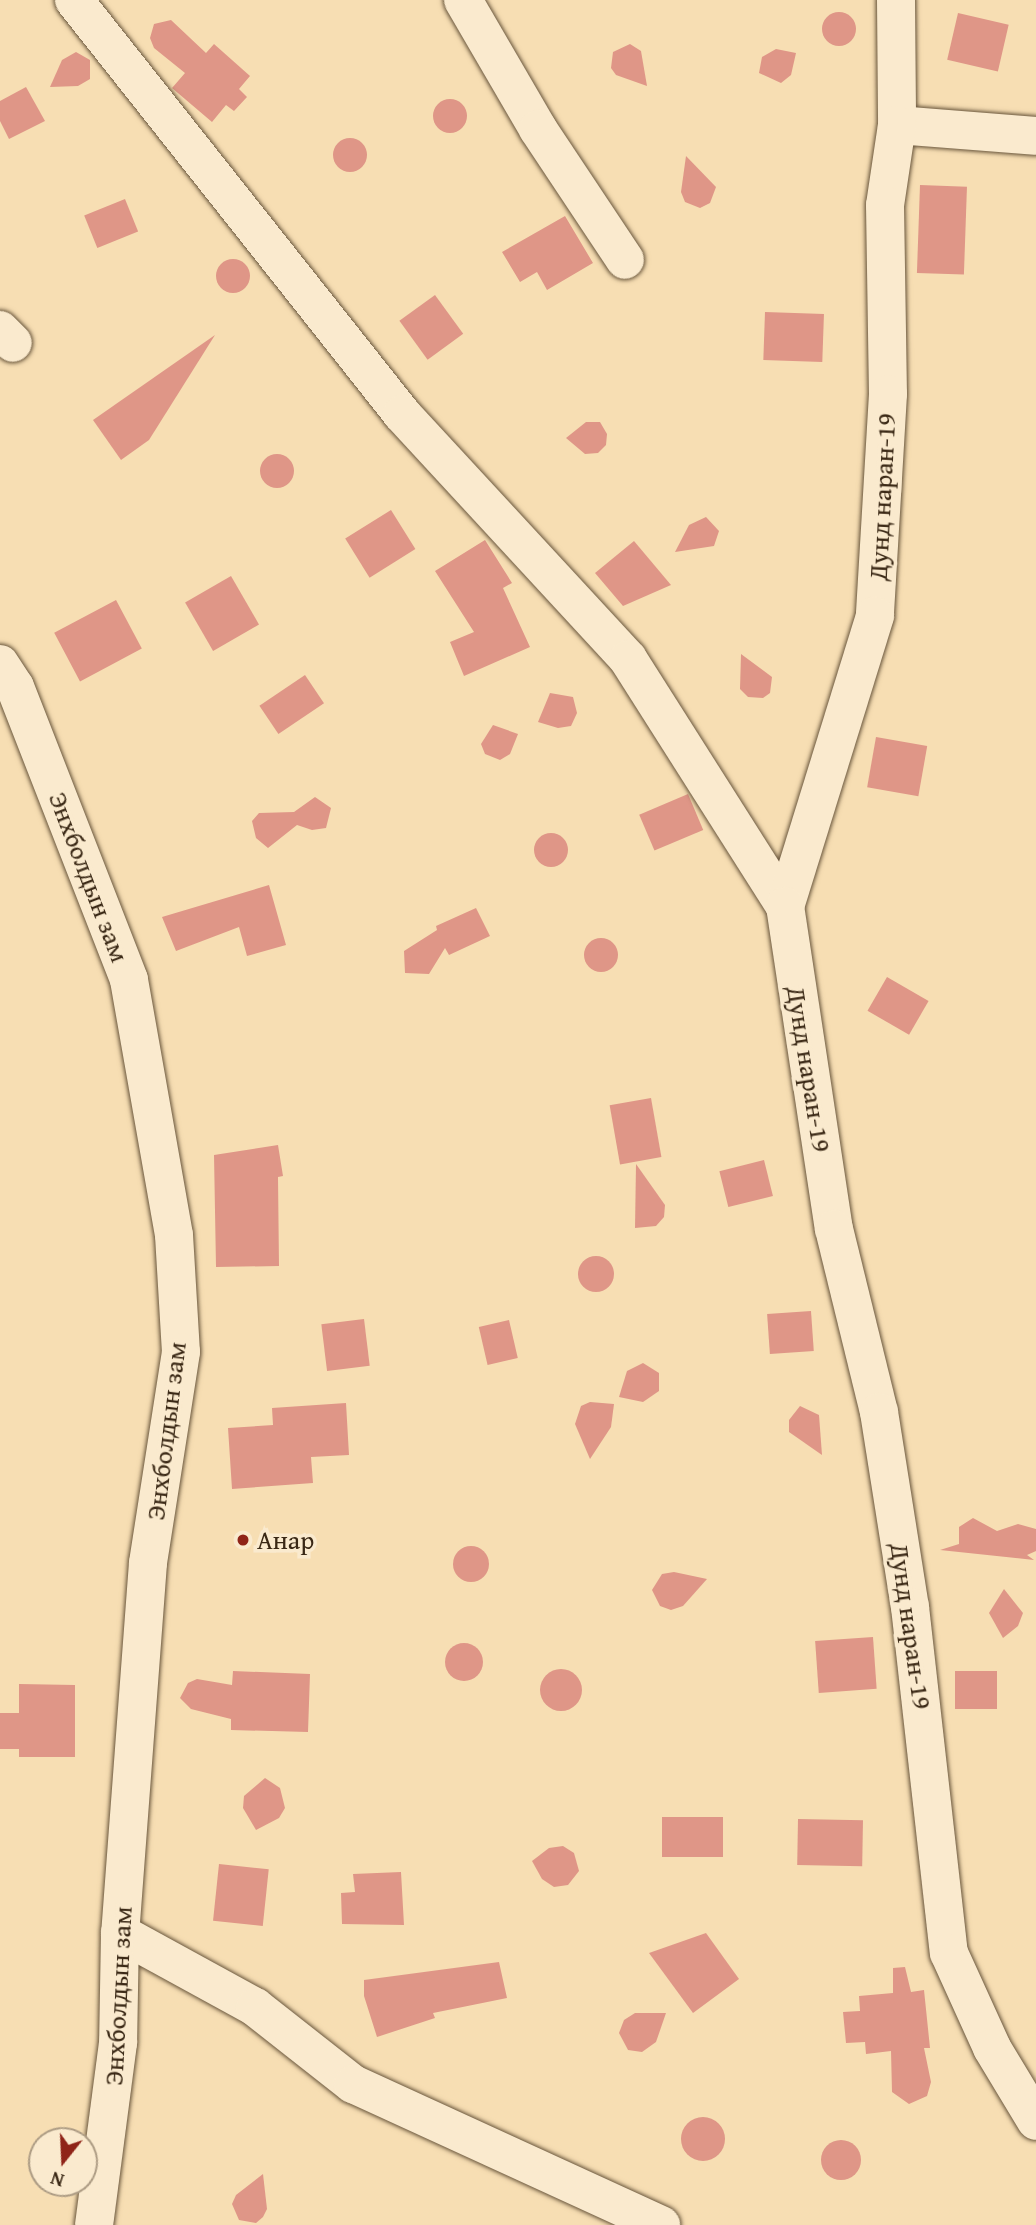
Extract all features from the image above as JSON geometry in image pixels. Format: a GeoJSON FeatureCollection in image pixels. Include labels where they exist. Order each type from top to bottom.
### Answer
{"type":"FeatureCollection","features":[{"type":"Feature","properties":{"kind":"street"},"geometry":{"type":"LineString","coordinates":[[74,0],[402,414],[628,659],[785,906]]}},
{"type":"Feature","properties":{"kind":"street"},"geometry":{"type":"LineString","coordinates":[[463,0],[538,129],[625,260]]}},
{"type":"Feature","properties":{"kind":"street","name":"Дунд наран-19"},"geometry":{"type":"LineString","coordinates":[[896,0],[897,125],[885,205],[888,394],[875,616],[785,906],[834,1229],[879,1412],[906,1581],[948,1953],[992,2048],[1036,2121]]}},
{"type":"Feature","properties":{"kind":"street"},"geometry":{"type":"LineString","coordinates":[[897,125],[1036,136]]}},
{"type":"Feature","properties":{"kind":"street","name":"Энхболдын зам"},"geometry":{"type":"LineString","coordinates":[[0,664],[15,687],[129,980],[174,1235],[181,1352],[148,1563],[120,1933],[118,2043],[94,2225]]}},
{"type":"Feature","properties":{"kind":"street"},"geometry":{"type":"LineString","coordinates":[[120,1933],[255,2007],[353,2084],[661,2225]]}},
{"type":"Feature","properties":{"kind":"building"},"geometry":{"type":"Polygon","coordinates":[[[839,12],[851,17],[856,29],[851,41],[839,46],[827,41],[822,29],[827,17],[839,12]]]}},
{"type":"Feature","properties":{"kind":"building"},"geometry":{"type":"Polygon","coordinates":[[[958,13],[1009,25],[998,71],[947,60],[958,13]]]}},
{"type":"Feature","properties":{"kind":"building"},"geometry":{"type":"Polygon","coordinates":[[[171,20],[206,53],[214,44],[250,76],[239,89],[247,97],[234,111],[226,105],[212,122],[172,88],[185,73],[154,48],[150,38],[154,24],[171,20]]]}},
{"type":"Feature","properties":{"kind":"building"},"geometry":{"type":"Polygon","coordinates":[[[630,44],[641,51],[647,86],[616,75],[611,68],[613,52],[630,44]]]}},
{"type":"Feature","properties":{"kind":"building"},"geometry":{"type":"Polygon","coordinates":[[[776,49],[796,53],[791,75],[781,83],[759,73],[762,57],[776,49]]]}},
{"type":"Feature","properties":{"kind":"building"},"geometry":{"type":"Polygon","coordinates":[[[76,52],[90,60],[90,79],[78,86],[50,87],[62,60],[76,52]]]}},
{"type":"Feature","properties":{"kind":"building"},"geometry":{"type":"Polygon","coordinates":[[[26,87],[45,121],[9,139],[0,121],[0,101],[26,87]]]}},
{"type":"Feature","properties":{"kind":"building"},"geometry":{"type":"Polygon","coordinates":[[[450,99],[462,104],[467,116],[462,128],[450,133],[438,128],[433,116],[438,104],[450,99]]]}},
{"type":"Feature","properties":{"kind":"building"},"geometry":{"type":"Polygon","coordinates":[[[350,138],[362,143],[367,155],[362,167],[350,172],[338,167],[333,155],[338,143],[350,138]]]}},
{"type":"Feature","properties":{"kind":"building"},"geometry":{"type":"Polygon","coordinates":[[[686,156],[716,187],[710,203],[700,208],[685,202],[681,192],[686,156]]]}},
{"type":"Feature","properties":{"kind":"building"},"geometry":{"type":"Polygon","coordinates":[[[920,185],[967,187],[964,275],[917,273],[920,185]]]}},
{"type":"Feature","properties":{"kind":"building"},"geometry":{"type":"Polygon","coordinates":[[[125,199],[138,231],[97,248],[84,215],[125,199]]]}},
{"type":"Feature","properties":{"kind":"building"},"geometry":{"type":"Polygon","coordinates":[[[565,216],[593,263],[547,290],[537,272],[520,282],[502,252],[565,216]]]}},
{"type":"Feature","properties":{"kind":"building"},"geometry":{"type":"Polygon","coordinates":[[[233,259],[245,264],[250,276],[245,288],[233,293],[221,288],[216,276],[221,264],[233,259]]]}},
{"type":"Feature","properties":{"kind":"building"},"geometry":{"type":"Polygon","coordinates":[[[435,295],[463,334],[428,360],[399,321],[435,295]]]}},
{"type":"Feature","properties":{"kind":"building"},"geometry":{"type":"Polygon","coordinates":[[[765,312],[824,314],[822,362],[763,360],[765,312]]]}},
{"type":"Feature","properties":{"kind":"building"},"geometry":{"type":"Polygon","coordinates":[[[215,335],[149,440],[121,460],[93,420],[215,335]]]}},
{"type":"Feature","properties":{"kind":"building"},"geometry":{"type":"Polygon","coordinates":[[[586,422],[600,422],[607,434],[606,445],[598,453],[585,454],[566,438],[586,422]]]}},
{"type":"Feature","properties":{"kind":"building"},"geometry":{"type":"Polygon","coordinates":[[[277,454],[289,459],[294,471],[289,483],[277,488],[265,483],[260,471],[265,459],[277,454]]]}},
{"type":"Feature","properties":{"kind":"building"},"geometry":{"type":"Polygon","coordinates":[[[391,510],[415,549],[370,578],[345,539],[391,510]]]}},
{"type":"Feature","properties":{"kind":"building"},"geometry":{"type":"Polygon","coordinates":[[[706,517],[719,531],[714,546],[675,552],[689,525],[706,517]]]}},
{"type":"Feature","properties":{"kind":"building"},"geometry":{"type":"Polygon","coordinates":[[[485,540],[512,583],[503,588],[530,647],[464,676],[450,642],[474,632],[435,571],[485,540]]]}},
{"type":"Feature","properties":{"kind":"building"},"geometry":{"type":"Polygon","coordinates":[[[634,541],[671,585],[623,606],[595,573],[634,541]]]}},
{"type":"Feature","properties":{"kind":"building"},"geometry":{"type":"Polygon","coordinates":[[[231,576],[259,624],[213,651],[185,602],[231,576]]]}},
{"type":"Feature","properties":{"kind":"building"},"geometry":{"type":"Polygon","coordinates":[[[116,600],[142,649],[80,681],[54,633],[116,600]]]}},
{"type":"Feature","properties":{"kind":"building"},"geometry":{"type":"Polygon","coordinates":[[[741,654],[772,677],[770,693],[763,698],[748,697],[740,689],[741,654]]]}},
{"type":"Feature","properties":{"kind":"building"},"geometry":{"type":"Polygon","coordinates":[[[305,675],[324,703],[278,734],[259,706],[305,675]]]}},
{"type":"Feature","properties":{"kind":"building"},"geometry":{"type":"Polygon","coordinates":[[[550,693],[573,697],[577,713],[571,726],[558,728],[538,722],[550,693]]]}},
{"type":"Feature","properties":{"kind":"building"},"geometry":{"type":"Polygon","coordinates":[[[493,725],[518,734],[510,754],[500,760],[485,754],[481,744],[493,725]]]}},
{"type":"Feature","properties":{"kind":"building"},"geometry":{"type":"Polygon","coordinates":[[[876,737],[927,746],[918,796],[867,787],[876,737]]]}},
{"type":"Feature","properties":{"kind":"building"},"geometry":{"type":"Polygon","coordinates":[[[688,794],[703,830],[654,851],[639,815],[688,794]]]}},
{"type":"Feature","properties":{"kind":"building"},"geometry":{"type":"Polygon","coordinates":[[[315,797],[331,808],[326,828],[312,830],[297,825],[268,848],[256,838],[252,821],[259,813],[294,812],[315,797]]]}},
{"type":"Feature","properties":{"kind":"building"},"geometry":{"type":"Polygon","coordinates":[[[551,833],[563,838],[568,850],[563,862],[551,867],[539,862],[534,850],[539,838],[551,833]]]}},
{"type":"Feature","properties":{"kind":"building"},"geometry":{"type":"Polygon","coordinates":[[[269,885],[286,945],[247,956],[239,927],[176,951],[162,917],[269,885]]]}},
{"type":"Feature","properties":{"kind":"building"},"geometry":{"type":"Polygon","coordinates":[[[476,908],[490,936],[449,955],[445,948],[429,974],[405,973],[404,951],[437,930],[436,926],[476,908]]]}},
{"type":"Feature","properties":{"kind":"building"},"geometry":{"type":"Polygon","coordinates":[[[601,938],[613,943],[618,955],[613,967],[601,972],[589,967],[584,955],[589,943],[601,938]]]}},
{"type":"Feature","properties":{"kind":"building"},"geometry":{"type":"Polygon","coordinates":[[[887,977],[929,1001],[909,1035],[868,1011],[887,977]]]}},
{"type":"Feature","properties":{"kind":"building"},"geometry":{"type":"Polygon","coordinates":[[[651,1098],[661,1157],[620,1164],[610,1105],[651,1098]]]}},
{"type":"Feature","properties":{"kind":"building"},"geometry":{"type":"Polygon","coordinates":[[[278,1145],[283,1176],[278,1177],[279,1266],[216,1267],[214,1155],[278,1145]]]}},
{"type":"Feature","properties":{"kind":"building"},"geometry":{"type":"Polygon","coordinates":[[[764,1160],[773,1196],[728,1207],[719,1171],[764,1160]]]}},
{"type":"Feature","properties":{"kind":"building"},"geometry":{"type":"Polygon","coordinates":[[[636,1164],[665,1205],[664,1217],[656,1226],[635,1228],[636,1164]]]}},
{"type":"Feature","properties":{"kind":"building"},"geometry":{"type":"Polygon","coordinates":[[[596,1256],[609,1261],[614,1274],[609,1287],[596,1292],[583,1287],[578,1274],[583,1261],[596,1256]]]}},
{"type":"Feature","properties":{"kind":"building"},"geometry":{"type":"Polygon","coordinates":[[[811,1311],[814,1351],[770,1354],[767,1314],[811,1311]]]}},
{"type":"Feature","properties":{"kind":"building"},"geometry":{"type":"Polygon","coordinates":[[[364,1319],[370,1366],[327,1371],[321,1324],[364,1319]]]}},
{"type":"Feature","properties":{"kind":"building"},"geometry":{"type":"Polygon","coordinates":[[[509,1320],[518,1358],[488,1365],[479,1327],[509,1320]]]}},
{"type":"Feature","properties":{"kind":"building"},"geometry":{"type":"Polygon","coordinates":[[[643,1363],[659,1373],[659,1391],[643,1402],[619,1397],[627,1371],[643,1363]]]}},
{"type":"Feature","properties":{"kind":"building"},"geometry":{"type":"Polygon","coordinates":[[[590,1402],[614,1404],[611,1427],[590,1459],[575,1424],[581,1406],[590,1402]]]}},
{"type":"Feature","properties":{"kind":"building"},"geometry":{"type":"Polygon","coordinates":[[[346,1403],[349,1455],[311,1457],[313,1483],[232,1489],[228,1428],[273,1425],[272,1408],[346,1403]]]}},
{"type":"Feature","properties":{"kind":"building"},"geometry":{"type":"Polygon","coordinates":[[[800,1406],[819,1415],[822,1455],[789,1432],[789,1420],[800,1406]]]}},
{"type":"Feature","properties":{"kind":"building"},"geometry":{"type":"Polygon","coordinates":[[[973,1518],[997,1531],[1018,1524],[1036,1529],[1036,1551],[1027,1555],[1034,1560],[940,1550],[959,1544],[959,1527],[973,1518]]]}},
{"type":"Feature","properties":{"kind":"building"},"geometry":{"type":"Polygon","coordinates":[[[471,1546],[484,1551],[489,1564],[484,1577],[471,1582],[458,1577],[453,1564],[458,1551],[471,1546]]]}},
{"type":"Feature","properties":{"kind":"building"},"geometry":{"type":"Polygon","coordinates":[[[674,1572],[707,1579],[683,1606],[671,1610],[660,1606],[652,1590],[662,1574],[674,1572]]]}},
{"type":"Feature","properties":{"kind":"building"},"geometry":{"type":"Polygon","coordinates":[[[1004,1589],[1023,1613],[1018,1626],[1003,1638],[989,1613],[1004,1589]]]}},
{"type":"Feature","properties":{"kind":"building"},"geometry":{"type":"Polygon","coordinates":[[[873,1637],[877,1689],[819,1693],[815,1641],[873,1637]]]}},
{"type":"Feature","properties":{"kind":"building"},"geometry":{"type":"Polygon","coordinates":[[[464,1643],[478,1648],[483,1662],[478,1676],[464,1681],[450,1676],[445,1662],[450,1648],[464,1643]]]}},
{"type":"Feature","properties":{"kind":"building"},"geometry":{"type":"Polygon","coordinates":[[[561,1669],[576,1675],[582,1690],[576,1705],[561,1711],[546,1705],[540,1690],[546,1675],[561,1669]]]}},
{"type":"Feature","properties":{"kind":"building"},"geometry":{"type":"Polygon","coordinates":[[[233,1671],[310,1674],[308,1732],[231,1730],[231,1719],[191,1709],[180,1698],[188,1683],[197,1679],[232,1685],[233,1671]]]}},
{"type":"Feature","properties":{"kind":"building"},"geometry":{"type":"Polygon","coordinates":[[[955,1671],[997,1671],[997,1709],[955,1709],[955,1671]]]}},
{"type":"Feature","properties":{"kind":"building"},"geometry":{"type":"Polygon","coordinates":[[[19,1684],[75,1685],[75,1757],[19,1757],[19,1749],[0,1749],[0,1713],[19,1713],[19,1684]]]}},
{"type":"Feature","properties":{"kind":"building"},"geometry":{"type":"Polygon","coordinates":[[[265,1778],[280,1788],[285,1808],[279,1818],[256,1830],[243,1808],[244,1796],[265,1778]]]}},
{"type":"Feature","properties":{"kind":"building"},"geometry":{"type":"Polygon","coordinates":[[[662,1817],[723,1817],[723,1857],[662,1857],[662,1817]]]}},
{"type":"Feature","properties":{"kind":"building"},"geometry":{"type":"Polygon","coordinates":[[[798,1819],[863,1820],[862,1866],[797,1865],[798,1819]]]}},
{"type":"Feature","properties":{"kind":"building"},"geometry":{"type":"Polygon","coordinates":[[[563,1846],[574,1853],[579,1871],[568,1885],[554,1887],[542,1879],[532,1861],[549,1848],[563,1846]]]}},
{"type":"Feature","properties":{"kind":"building"},"geometry":{"type":"Polygon","coordinates":[[[219,1864],[269,1869],[263,1926],[213,1921],[219,1864]]]}},
{"type":"Feature","properties":{"kind":"building"},"geometry":{"type":"Polygon","coordinates":[[[401,1872],[404,1925],[342,1924],[341,1893],[355,1892],[353,1874],[401,1872]]]}},
{"type":"Feature","properties":{"kind":"building"},"geometry":{"type":"Polygon","coordinates":[[[706,1933],[739,1979],[693,2013],[649,1953],[706,1933]]]}},
{"type":"Feature","properties":{"kind":"building"},"geometry":{"type":"Polygon","coordinates":[[[499,1962],[507,1998],[433,2013],[435,2018],[377,2037],[364,1996],[364,1980],[499,1962]]]}},
{"type":"Feature","properties":{"kind":"building"},"geometry":{"type":"Polygon","coordinates":[[[905,1967],[911,1992],[924,1990],[930,2048],[924,2048],[931,2082],[927,2096],[909,2104],[892,2092],[891,2051],[866,2054],[865,2042],[846,2043],[843,2012],[860,2011],[859,1996],[893,1993],[893,1968],[905,1967]]]}},
{"type":"Feature","properties":{"kind":"building"},"geometry":{"type":"Polygon","coordinates":[[[635,2013],[666,2013],[656,2042],[642,2052],[628,2050],[619,2033],[624,2020],[635,2013]]]}},
{"type":"Feature","properties":{"kind":"building"},"geometry":{"type":"Polygon","coordinates":[[[703,2117],[718,2124],[725,2139],[718,2154],[703,2161],[688,2154],[681,2139],[688,2124],[703,2117]]]}},
{"type":"Feature","properties":{"kind":"building"},"geometry":{"type":"Polygon","coordinates":[[[841,2140],[849,2141],[855,2146],[860,2152],[860,2168],[855,2174],[849,2179],[841,2180],[833,2179],[827,2174],[822,2168],[821,2160],[822,2152],[827,2146],[833,2141],[841,2140]]]}},
{"type":"Feature","properties":{"kind":"building"},"geometry":{"type":"Polygon","coordinates":[[[263,2174],[267,2209],[263,2217],[256,2223],[239,2220],[232,2204],[236,2195],[263,2174]]]}},
{"type":"Feature","properties":{"kind":"place","name":"Анар"},"geometry":{"type":"Point","coordinates":[243,1540]}}]}
